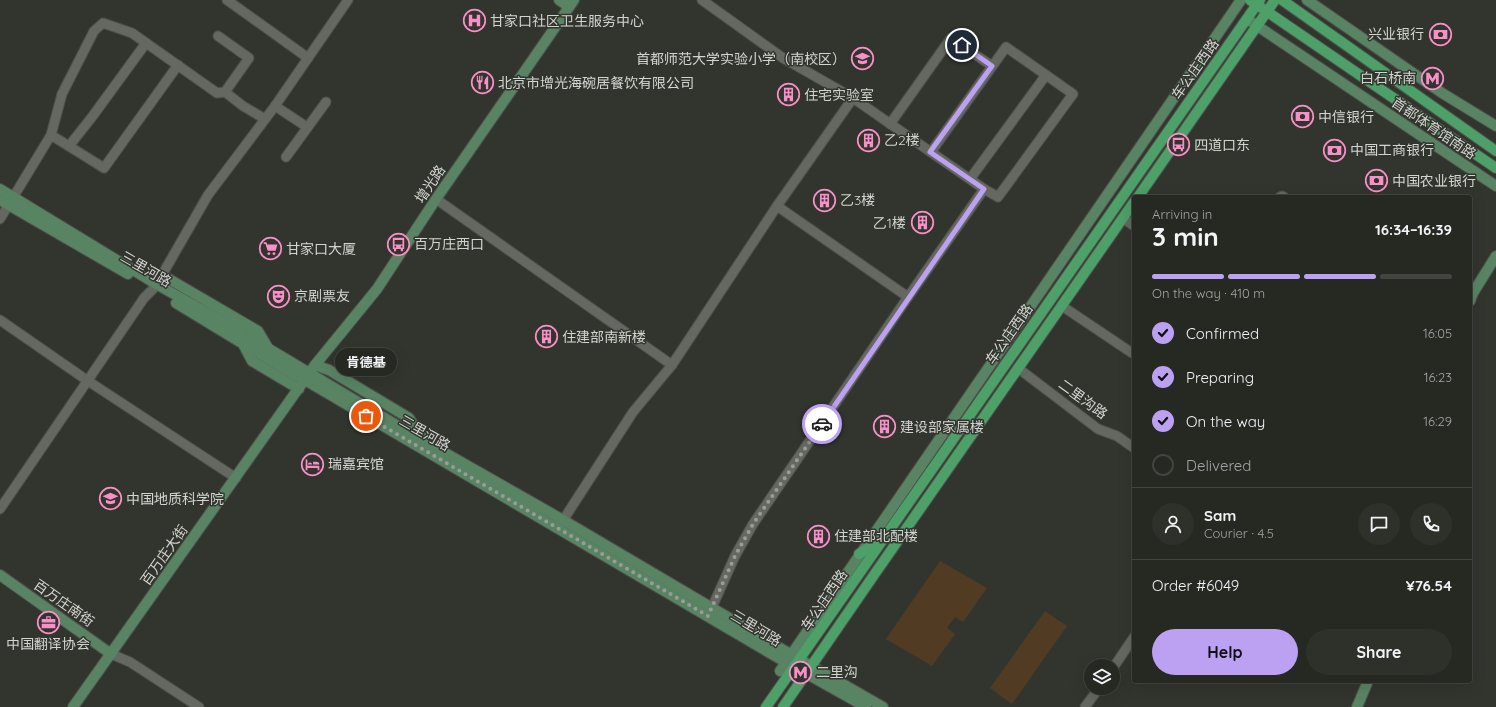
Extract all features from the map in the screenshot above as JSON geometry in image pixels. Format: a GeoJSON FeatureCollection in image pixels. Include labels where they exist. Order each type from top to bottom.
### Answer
{"type":"FeatureCollection","features":[{"type":"Feature","properties":{"kind":"main road","name":"车公庄西路"},"geometry":{"type":"LineString","coordinates":[[1139,195],[1275,0]]}},
{"type":"Feature","properties":{"kind":"main road","name":"首都体育馆南路"},"geometry":{"type":"LineString","coordinates":[[1282,0],[1496,151]]}},
{"type":"Feature","properties":{"kind":"main road","name":"车公庄西路"},"geometry":{"type":"LineString","coordinates":[[766,707],[1247,18],[1256,1]]}},
{"type":"Feature","properties":{"kind":"main road","name":"首都体育馆南路"},"geometry":{"type":"LineString","coordinates":[[1256,1],[1267,12],[1496,168]]}},
{"type":"Feature","properties":{"kind":"main road","name":"车公庄西路"},"geometry":{"type":"LineString","coordinates":[[783,707],[1132,205]]}},
{"type":"Feature","properties":{"kind":"main road"},"geometry":{"type":"LineString","coordinates":[[859,554],[883,539]]}},
{"type":"Feature","properties":{"kind":"street"},"geometry":{"type":"LineString","coordinates":[[227,0],[308,58]]}},
{"type":"Feature","properties":{"kind":"street"},"geometry":{"type":"LineString","coordinates":[[0,509],[144,298],[162,275],[208,195],[265,120],[348,0]]}},
{"type":"Feature","properties":{"kind":"street"},"geometry":{"type":"LineString","coordinates":[[559,0],[572,3]]}},
{"type":"Feature","properties":{"kind":"street"},"geometry":{"type":"LineString","coordinates":[[702,0],[783,58],[853,98],[930,152],[984,189],[998,197],[1073,94],[1006,47],[930,152]]}},
{"type":"Feature","properties":{"kind":"street"},"geometry":{"type":"LineString","coordinates":[[780,671],[1241,0]]}},
{"type":"Feature","properties":{"kind":"street"},"geometry":{"type":"LineString","coordinates":[[1307,0],[1442,93],[1496,126]]}},
{"type":"Feature","properties":{"kind":"street","name":"增光路"},"geometry":{"type":"LineString","coordinates":[[310,372],[376,289],[572,3]]}},
{"type":"Feature","properties":{"kind":"street","name":"首都体育馆南路"},"geometry":{"type":"LineString","coordinates":[[1247,18],[1496,186]]}},
{"type":"Feature","properties":{"kind":"street"},"geometry":{"type":"LineString","coordinates":[[0,219],[7,200],[51,135],[62,94],[94,31],[103,22],[132,33],[217,93],[225,92],[265,120]]}},
{"type":"Feature","properties":{"kind":"street"},"geometry":{"type":"LineString","coordinates":[[218,36],[248,58],[225,92]]}},
{"type":"Feature","properties":{"kind":"street"},"geometry":{"type":"LineString","coordinates":[[890,124],[951,38],[992,66]]}},
{"type":"Feature","properties":{"kind":"street"},"geometry":{"type":"LineString","coordinates":[[69,146],[146,43]]}},
{"type":"Feature","properties":{"kind":"street"},"geometry":{"type":"LineString","coordinates":[[51,135],[104,168],[178,65]]}},
{"type":"Feature","properties":{"kind":"street"},"geometry":{"type":"LineString","coordinates":[[970,179],[1046,74]]}},
{"type":"Feature","properties":{"kind":"street"},"geometry":{"type":"LineString","coordinates":[[563,520],[633,412],[672,365],[777,206],[853,98]]}},
{"type":"Feature","properties":{"kind":"street"},"geometry":{"type":"LineString","coordinates":[[286,157],[326,102]]}},
{"type":"Feature","properties":{"kind":"street"},"geometry":{"type":"LineString","coordinates":[[275,106],[307,128]]}},
{"type":"Feature","properties":{"kind":"street"},"geometry":{"type":"LineString","coordinates":[[710,612],[735,556],[753,524],[908,297],[984,189]]}},
{"type":"Feature","properties":{"kind":"street","name":"三里河路"},"geometry":{"type":"LineString","coordinates":[[0,190],[7,200],[154,286],[310,372],[563,520],[710,612],[809,670]]}},
{"type":"Feature","properties":{"kind":"street"},"geometry":{"type":"LineString","coordinates":[[436,200],[672,365]]}},
{"type":"Feature","properties":{"kind":"street"},"geometry":{"type":"LineString","coordinates":[[777,206],[908,297]]}},
{"type":"Feature","properties":{"kind":"street"},"geometry":{"type":"LineString","coordinates":[[1123,218],[1132,225]]}},
{"type":"Feature","properties":{"kind":"street"},"geometry":{"type":"LineString","coordinates":[[1472,294],[1496,256]]}},
{"type":"Feature","properties":{"kind":"street","name":"三里河路"},"geometry":{"type":"LineString","coordinates":[[162,275],[258,331],[268,348]]}},
{"type":"Feature","properties":{"kind":"street","name":"三里河路"},"geometry":{"type":"LineString","coordinates":[[154,286],[243,344],[296,376],[310,372],[424,441],[563,520]]}},
{"type":"Feature","properties":{"kind":"street"},"geometry":{"type":"LineString","coordinates":[[1062,306],[1132,353]]}},
{"type":"Feature","properties":{"kind":"street"},"geometry":{"type":"LineString","coordinates":[[0,320],[236,478]]}},
{"type":"Feature","properties":{"kind":"street"},"geometry":{"type":"LineString","coordinates":[[243,344],[252,361],[299,389]]}},
{"type":"Feature","properties":{"kind":"street","name":"二里沟路"},"geometry":{"type":"LineString","coordinates":[[1018,368],[1098,429],[1117,436],[1132,447]]}},
{"type":"Feature","properties":{"kind":"street","name":"百万庄大街"},"geometry":{"type":"LineString","coordinates":[[73,707],[310,372]]}},
{"type":"Feature","properties":{"kind":"street","name":"百万庄南街"},"geometry":{"type":"LineString","coordinates":[[0,575],[111,654]]}},
{"type":"Feature","properties":{"kind":"street"},"geometry":{"type":"LineString","coordinates":[[1119,659],[1132,640]]}},
{"type":"Feature","properties":{"kind":"street"},"geometry":{"type":"LineString","coordinates":[[111,654],[130,662],[199,707]]}},
{"type":"Feature","properties":{"kind":"street"},"geometry":{"type":"LineString","coordinates":[[809,670],[866,707]]}},
{"type":"Feature","properties":{"kind":"street"},"geometry":{"type":"LineString","coordinates":[[809,670],[883,707]]}},
{"type":"Feature","properties":{"kind":"street"},"geometry":{"type":"LineString","coordinates":[[1357,707],[1367,683]]}},
{"type":"Feature","properties":{"kind":"street"},"geometry":{"type":"LineString","coordinates":[[1085,707],[1094,695]]}},
{"type":"Feature","properties":{"kind":"shaded area"},"geometry":{"type":"Polygon","coordinates":[[[940,561],[987,588],[963,622],[955,617],[947,628],[955,634],[932,666],[886,639],[940,561]]]}},
{"type":"Feature","properties":{"kind":"shaded area"},"geometry":{"type":"Polygon","coordinates":[[[1045,611],[1067,626],[1012,704],[990,688],[1045,611]]]}},
{"type":"Feature","properties":{"kind":"way so far"},"geometry":{"type":"LineString","coordinates":[[366,416],[408,439],[708,616],[735,556],[753,524],[822,424]]}},
{"type":"Feature","properties":{"kind":"place","name":"甘家口社区卫生服务中心"},"geometry":{"type":"Point","coordinates":[475,21]}},
{"type":"Feature","properties":{"kind":"place","name":"兴业银行"},"geometry":{"type":"Point","coordinates":[1440,34]}},
{"type":"Feature","properties":{"kind":"place","name":"首都师范大学实验小学（南校区）"},"geometry":{"type":"Point","coordinates":[862,59]}},
{"type":"Feature","properties":{"kind":"place","name":"白石桥南"},"geometry":{"type":"Point","coordinates":[1432,78]}},
{"type":"Feature","properties":{"kind":"place","name":"北京市增光海碗居餐饮有限公司"},"geometry":{"type":"Point","coordinates":[483,83]}},
{"type":"Feature","properties":{"kind":"place","name":"住宅实验室"},"geometry":{"type":"Point","coordinates":[788,95]}},
{"type":"Feature","properties":{"kind":"place","name":"中信银行"},"geometry":{"type":"Point","coordinates":[1303,117]}},
{"type":"Feature","properties":{"kind":"place","name":"乙2楼"},"geometry":{"type":"Point","coordinates":[868,140]}},
{"type":"Feature","properties":{"kind":"place","name":"四道口东"},"geometry":{"type":"Point","coordinates":[1179,145]}},
{"type":"Feature","properties":{"kind":"place","name":"中国工商银行"},"geometry":{"type":"Point","coordinates":[1335,150]}},
{"type":"Feature","properties":{"kind":"place","name":"中国农业银行"},"geometry":{"type":"Point","coordinates":[1377,181]}},
{"type":"Feature","properties":{"kind":"place","name":"乙3楼"},"geometry":{"type":"Point","coordinates":[825,200]}},
{"type":"Feature","properties":{"kind":"place","name":"乙1楼"},"geometry":{"type":"Point","coordinates":[922,223]}},
{"type":"Feature","properties":{"kind":"place","name":"百万庄西口"},"geometry":{"type":"Point","coordinates":[399,244]}},
{"type":"Feature","properties":{"kind":"place","name":"甘家口大厦"},"geometry":{"type":"Point","coordinates":[271,249]}},
{"type":"Feature","properties":{"kind":"place","name":"京剧票友"},"geometry":{"type":"Point","coordinates":[278,296]}},
{"type":"Feature","properties":{"kind":"place","name":"住建部南新楼"},"geometry":{"type":"Point","coordinates":[546,337]}},
{"type":"Feature","properties":{"kind":"place","name":"肯德基"},"geometry":{"type":"Point","coordinates":[366,416]}},
{"type":"Feature","properties":{"kind":"place","name":"建设部家属楼"},"geometry":{"type":"Point","coordinates":[884,427]}},
{"type":"Feature","properties":{"kind":"place","name":"瑞嘉宾馆"},"geometry":{"type":"Point","coordinates":[313,464]}},
{"type":"Feature","properties":{"kind":"place","name":"中国地质科学院"},"geometry":{"type":"Point","coordinates":[111,499]}},
{"type":"Feature","properties":{"kind":"place","name":"住建部北配楼"},"geometry":{"type":"Point","coordinates":[818,536]}},
{"type":"Feature","properties":{"kind":"place","name":"中国翻译协会"},"geometry":{"type":"Point","coordinates":[48,622]}},
{"type":"Feature","properties":{"kind":"place","name":"二里沟"},"geometry":{"type":"Point","coordinates":[801,672]}},
{"type":"Feature","properties":{"kind":"route"},"geometry":{"type":"LineString","coordinates":[[822,424],[908,297],[984,189],[930,152],[992,66],[962,45]]}}]}
